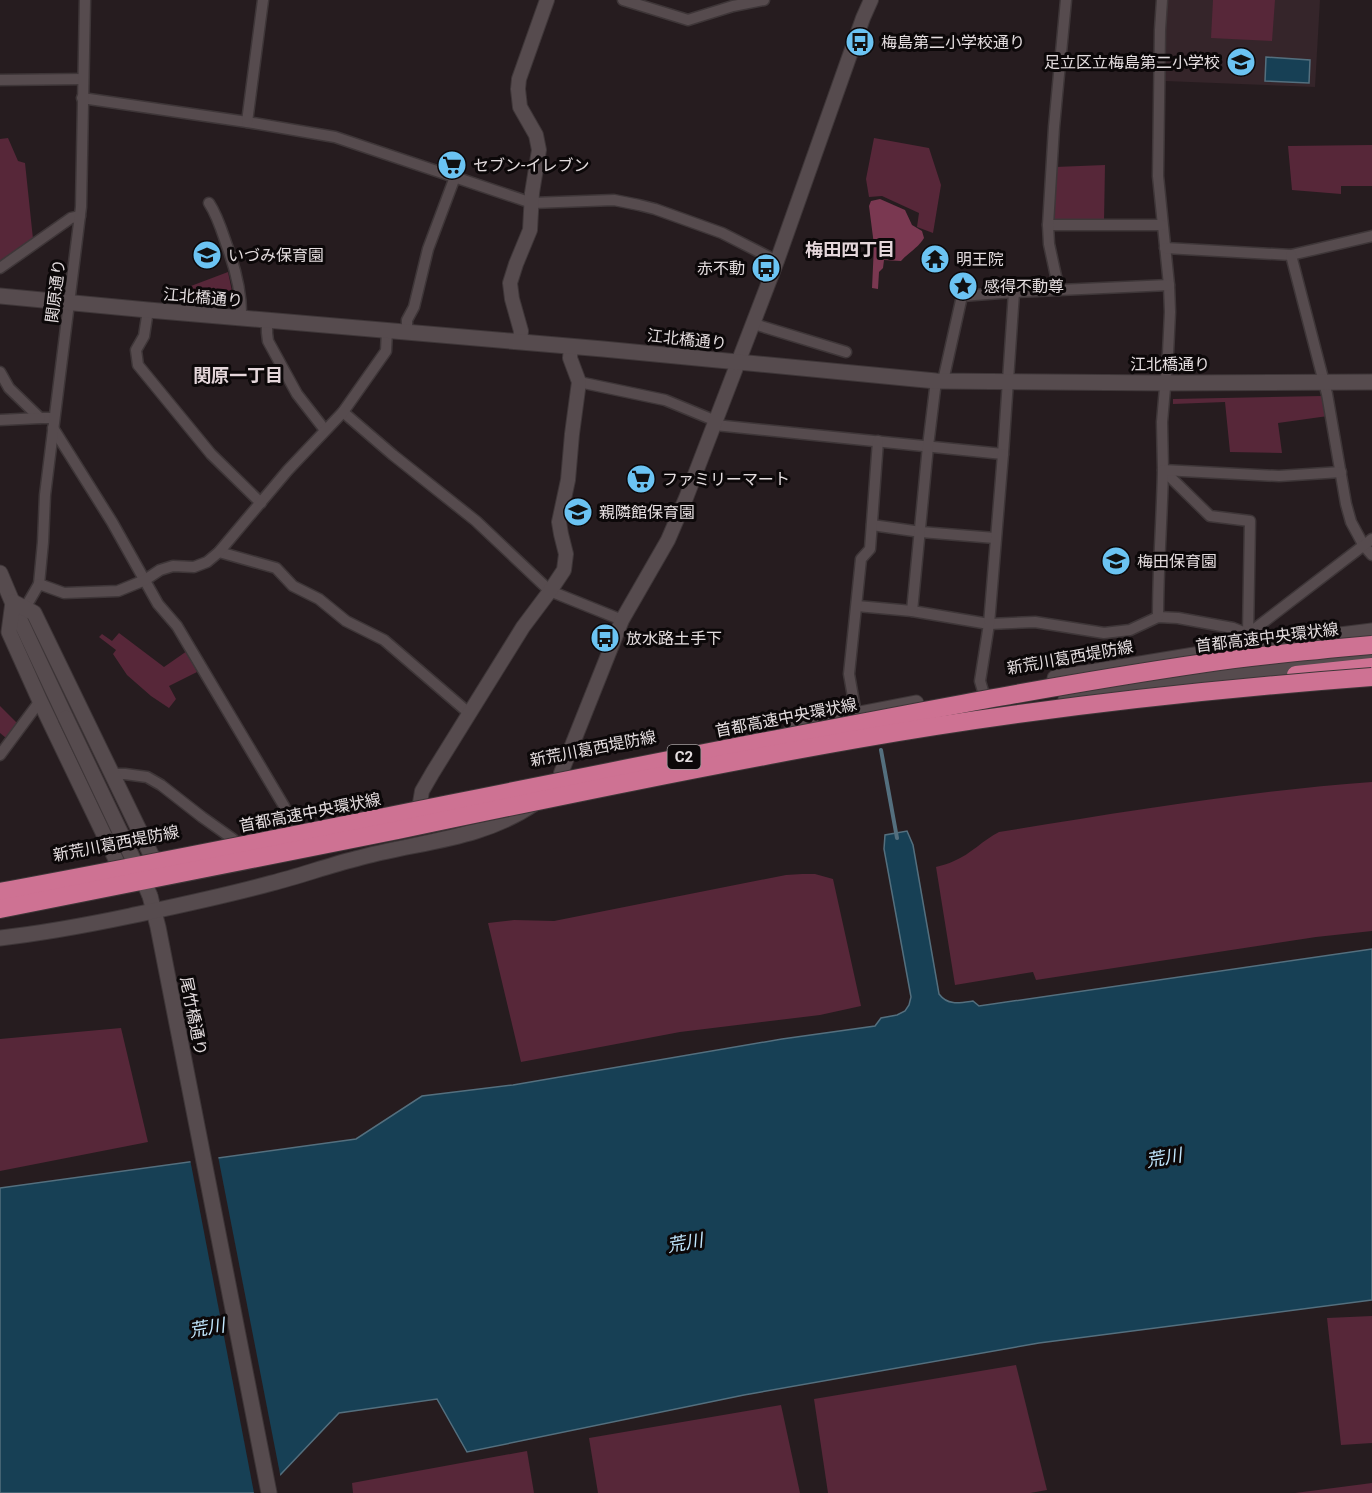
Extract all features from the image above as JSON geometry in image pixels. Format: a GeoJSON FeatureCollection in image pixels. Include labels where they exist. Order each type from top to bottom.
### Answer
{"type":"FeatureCollection","features":[{"type":"Feature","properties":{"kind":"highway","name":"首都高速中央環状線"},"geometry":{"type":"LineString","coordinates":[[0,892],[1014,694],[1208,663],[1372,645]]}},
{"type":"Feature","properties":{"kind":"highway"},"geometry":{"type":"LineString","coordinates":[[1215,690],[1302,674],[1372,667]]}},
{"type":"Feature","properties":{"kind":"highway","name":"首都高速中央環状線"},"geometry":{"type":"LineString","coordinates":[[0,909],[613,785],[860,738],[1020,714],[1215,690],[1372,677]]}},
{"type":"Feature","properties":{"kind":"main road","name":"江北橋通り"},"geometry":{"type":"LineString","coordinates":[[0,296],[939,381],[1372,382]]}},
{"type":"Feature","properties":{"kind":"main road","name":"尾竹橋通り"},"geometry":{"type":"LineString","coordinates":[[0,573],[150,896],[162,943],[269,1493]]}},
{"type":"Feature","properties":{"kind":"main road"},"geometry":{"type":"LineString","coordinates":[[124,876],[39,701],[9,632],[19,610],[34,614],[158,869]]}},
{"type":"Feature","properties":{"kind":"main road","name":"新荒川葛西堤防線"},"geometry":{"type":"LineString","coordinates":[[0,883],[233,839],[856,714],[1135,664],[1249,640],[1372,631]]}},
{"type":"Feature","properties":{"kind":"main road","name":"新荒川葛西堤防線"},"geometry":{"type":"LineString","coordinates":[[0,900],[547,791],[860,732],[1202,677],[1372,657]]}},
{"type":"Feature","properties":{"kind":"main road"},"geometry":{"type":"LineString","coordinates":[[0,938],[56,931],[154,911],[272,883],[356,858],[483,830],[518,814],[536,802],[561,773]]}},
{"type":"Feature","properties":{"kind":"street","name":"関原通り"},"geometry":{"type":"LineString","coordinates":[[39,584],[53,423],[80,216],[85,0]]}},
{"type":"Feature","properties":{"kind":"street"},"geometry":{"type":"LineString","coordinates":[[248,122],[263,0]]}},
{"type":"Feature","properties":{"kind":"street"},"geometry":{"type":"LineString","coordinates":[[520,342],[521,331],[510,283],[530,230],[539,150],[536,135],[520,106],[518,89],[519,79],[547,0]]}},
{"type":"Feature","properties":{"kind":"street"},"geometry":{"type":"LineString","coordinates":[[623,0],[688,20],[733,6],[764,0]]}},
{"type":"Feature","properties":{"kind":"street"},"geometry":{"type":"LineString","coordinates":[[561,773],[622,620],[668,540],[686,498],[754,324],[871,0]]}},
{"type":"Feature","properties":{"kind":"street"},"geometry":{"type":"LineString","coordinates":[[1059,290],[1049,244],[1048,225],[1054,127],[1066,0]]}},
{"type":"Feature","properties":{"kind":"street"},"geometry":{"type":"LineString","coordinates":[[1158,616],[1163,470],[1162,422],[1170,312],[1158,176],[1162,0]]}},
{"type":"Feature","properties":{"kind":"street"},"geometry":{"type":"LineString","coordinates":[[0,80],[83,79]]}},
{"type":"Feature","properties":{"kind":"street"},"geometry":{"type":"LineString","coordinates":[[82,98],[335,137],[532,203],[614,200],[647,207],[722,233],[777,261]]}},
{"type":"Feature","properties":{"kind":"street"},"geometry":{"type":"LineString","coordinates":[[407,332],[407,320],[414,307],[428,249],[455,177]]}},
{"type":"Feature","properties":{"kind":"street"},"geometry":{"type":"LineString","coordinates":[[209,203],[216,213],[235,268],[241,318]]}},
{"type":"Feature","properties":{"kind":"street"},"geometry":{"type":"LineString","coordinates":[[0,267],[71,218],[80,216]]}},
{"type":"Feature","properties":{"kind":"street"},"geometry":{"type":"LineString","coordinates":[[1048,225],[1162,225]]}},
{"type":"Feature","properties":{"kind":"street"},"geometry":{"type":"LineString","coordinates":[[1165,248],[1291,255],[1372,236]]}},
{"type":"Feature","properties":{"kind":"street"},"geometry":{"type":"LineString","coordinates":[[1291,255],[1324,381],[1346,504],[1351,522],[1368,542],[1372,555]]}},
{"type":"Feature","properties":{"kind":"street"},"geometry":{"type":"LineString","coordinates":[[912,611],[928,446],[939,381],[962,296],[1169,285]]}},
{"type":"Feature","properties":{"kind":"street"},"geometry":{"type":"LineString","coordinates":[[982,691],[981,681],[989,624],[1003,454],[1014,292]]}},
{"type":"Feature","properties":{"kind":"street"},"geometry":{"type":"LineString","coordinates":[[148,310],[144,336],[136,350],[138,366],[211,454],[261,503]]}},
{"type":"Feature","properties":{"kind":"street"},"geometry":{"type":"LineString","coordinates":[[267,321],[268,340],[297,394],[325,430]]}},
{"type":"Feature","properties":{"kind":"street"},"geometry":{"type":"LineString","coordinates":[[754,324],[846,352]]}},
{"type":"Feature","properties":{"kind":"street"},"geometry":{"type":"LineString","coordinates":[[19,610],[39,584],[64,593],[118,591],[145,580],[160,570],[173,566],[194,567],[207,562],[219,552],[288,470],[342,412],[386,351],[387,330]]}},
{"type":"Feature","properties":{"kind":"street"},"geometry":{"type":"LineString","coordinates":[[420,802],[423,791],[523,627],[564,570],[566,554],[559,522],[568,480],[579,382],[570,358],[571,346]]}},
{"type":"Feature","properties":{"kind":"street"},"geometry":{"type":"LineString","coordinates":[[0,372],[9,388],[40,418],[53,423],[158,604],[177,626],[284,806],[291,827]]}},
{"type":"Feature","properties":{"kind":"street"},"geometry":{"type":"LineString","coordinates":[[579,382],[665,400],[716,423],[1003,454]]}},
{"type":"Feature","properties":{"kind":"street"},"geometry":{"type":"LineString","coordinates":[[342,412],[393,456],[476,521],[550,591],[622,620]]}},
{"type":"Feature","properties":{"kind":"street"},"geometry":{"type":"LineString","coordinates":[[0,420],[40,418]]}},
{"type":"Feature","properties":{"kind":"street"},"geometry":{"type":"LineString","coordinates":[[856,714],[849,674],[861,559],[870,549],[878,441]]}},
{"type":"Feature","properties":{"kind":"street"},"geometry":{"type":"LineString","coordinates":[[1163,470],[1279,476],[1341,472]]}},
{"type":"Feature","properties":{"kind":"street"},"geometry":{"type":"LineString","coordinates":[[1163,470],[1209,516],[1250,521],[1249,640],[1253,671]]}},
{"type":"Feature","properties":{"kind":"street"},"geometry":{"type":"LineString","coordinates":[[872,525],[921,532],[995,538]]}},
{"type":"Feature","properties":{"kind":"street"},"geometry":{"type":"LineString","coordinates":[[1249,640],[1368,542]]}},
{"type":"Feature","properties":{"kind":"street"},"geometry":{"type":"LineString","coordinates":[[219,552],[276,568],[293,586],[319,599],[346,621],[384,640],[470,714]]}},
{"type":"Feature","properties":{"kind":"street"},"geometry":{"type":"LineString","coordinates":[[857,606],[912,611],[989,624],[1035,622],[1104,633],[1130,630],[1158,616],[1233,628],[1249,640]]}},
{"type":"Feature","properties":{"kind":"street"},"geometry":{"type":"LineString","coordinates":[[0,755],[39,701]]}},
{"type":"Feature","properties":{"kind":"street"},"geometry":{"type":"LineString","coordinates":[[112,774],[147,777],[233,839]]}},
{"type":"Feature","properties":{"kind":"shaded area","name":"足立区立梅島第二小学校"},"geometry":{"type":"Polygon","coordinates":[[[1168,0],[1320,0],[1315,87],[1165,81],[1168,0]]]}},
{"type":"Feature","properties":{"kind":"shaded area"},"geometry":{"type":"Polygon","coordinates":[[[1213,0],[1275,0],[1272,41],[1211,38],[1213,0]]]}},
{"type":"Feature","properties":{"kind":"shaded area"},"geometry":{"type":"Polygon","coordinates":[[[8,138],[18,161],[25,163],[33,239],[0,261],[0,139],[8,138]]]}},
{"type":"Feature","properties":{"kind":"shaded area"},"geometry":{"type":"Polygon","coordinates":[[[874,138],[929,148],[941,185],[933,233],[917,227],[919,213],[882,196],[869,197],[866,179],[874,138]]]}},
{"type":"Feature","properties":{"kind":"shaded area"},"geometry":{"type":"Polygon","coordinates":[[[1372,145],[1372,186],[1341,186],[1341,194],[1292,190],[1288,146],[1372,145]]]}},
{"type":"Feature","properties":{"kind":"shaded area"},"geometry":{"type":"Polygon","coordinates":[[[1105,165],[1104,221],[1053,220],[1055,167],[1105,165]]]}},
{"type":"Feature","properties":{"kind":"shaded area"},"geometry":{"type":"Polygon","coordinates":[[[880,199],[905,210],[912,225],[922,231],[924,238],[901,261],[884,260],[883,268],[879,272],[878,289],[872,288],[874,245],[869,206],[871,201],[880,199]]]}},
{"type":"Feature","properties":{"kind":"shaded area"},"geometry":{"type":"Polygon","coordinates":[[[228,272],[233,296],[175,292],[228,272]]]}},
{"type":"Feature","properties":{"kind":"shaded area"},"geometry":{"type":"Polygon","coordinates":[[[1323,396],[1328,416],[1278,423],[1282,453],[1230,452],[1225,402],[1173,404],[1173,399],[1323,396]]]}},
{"type":"Feature","properties":{"kind":"shaded area"},"geometry":{"type":"Polygon","coordinates":[[[119,633],[164,667],[187,651],[197,672],[169,686],[176,699],[169,708],[127,675],[113,654],[116,650],[99,637],[102,634],[112,641],[119,633]]]}},
{"type":"Feature","properties":{"kind":"shaded area"},"geometry":{"type":"Polygon","coordinates":[[[0,706],[17,723],[6,738],[0,733],[0,706]]]}},
{"type":"Feature","properties":{"kind":"shaded area"},"geometry":{"type":"Polygon","coordinates":[[[1372,782],[1372,931],[1316,937],[1036,980],[1033,972],[955,985],[936,867],[960,858],[999,832],[1232,797],[1372,782]]]}},
{"type":"Feature","properties":{"kind":"shaded area"},"geometry":{"type":"Polygon","coordinates":[[[815,874],[833,879],[861,1006],[820,1015],[680,1032],[521,1062],[488,923],[514,920],[554,921],[786,875],[815,874]]]}},
{"type":"Feature","properties":{"kind":"shaded area"},"geometry":{"type":"Polygon","coordinates":[[[121,1028],[148,1142],[0,1171],[0,1039],[121,1028]]]}},
{"type":"Feature","properties":{"kind":"shaded area"},"geometry":{"type":"Polygon","coordinates":[[[1372,1316],[1372,1443],[1341,1445],[1327,1318],[1372,1316]]]}},
{"type":"Feature","properties":{"kind":"shaded area"},"geometry":{"type":"Polygon","coordinates":[[[1016,1365],[1047,1490],[1030,1493],[828,1493],[814,1399],[1016,1365]]]}},
{"type":"Feature","properties":{"kind":"shaded area"},"geometry":{"type":"Polygon","coordinates":[[[781,1405],[800,1493],[598,1493],[589,1438],[781,1405]]]}},
{"type":"Feature","properties":{"kind":"shaded area"},"geometry":{"type":"Polygon","coordinates":[[[527,1451],[534,1493],[353,1493],[352,1483],[527,1451]]]}},
{"type":"Feature","properties":{"kind":"shaded area"},"geometry":{"type":"Polygon","coordinates":[[[1372,1483],[1372,1493],[1295,1493],[1372,1483]]]}},
{"type":"Feature","properties":{"kind":"water"},"geometry":{"type":"Polygon","coordinates":[[[1266,57],[1310,60],[1309,83],[1265,81],[1266,57]]]}},
{"type":"Feature","properties":{"kind":"water","name":"荒川"},"geometry":{"type":"Polygon","coordinates":[[[907,831],[913,845],[939,994],[950,1002],[973,1001],[979,1006],[1372,949],[1372,1300],[1039,1343],[744,1395],[467,1452],[437,1399],[339,1413],[263,1493],[0,1493],[0,1188],[356,1139],[422,1096],[513,1085],[782,1039],[875,1026],[881,1018],[905,1011],[911,997],[884,849],[885,835],[907,831]]]}},
{"type":"Feature","properties":{"kind":"pier"},"geometry":{"type":"Polygon","coordinates":[[[218,1156],[281,1479],[267,1493],[254,1493],[190,1159],[218,1156]]]}},
{"type":"Feature","properties":{"kind":"waterway"},"geometry":{"type":"LineString","coordinates":[[881,750],[897,838]]}},
{"type":"Feature","properties":{"kind":"place","name":"梅島第二小学校通り"},"geometry":{"type":"Point","coordinates":[860,42]}},
{"type":"Feature","properties":{"kind":"place","name":"足立区立梅島第二小学校"},"geometry":{"type":"Point","coordinates":[1241,62]}},
{"type":"Feature","properties":{"kind":"place","name":"セブン-イレブン"},"geometry":{"type":"Point","coordinates":[452,165]}},
{"type":"Feature","properties":{"kind":"place","name":"いづみ保育園"},"geometry":{"type":"Point","coordinates":[207,255]}},
{"type":"Feature","properties":{"kind":"place","name":"明王院"},"geometry":{"type":"Point","coordinates":[935,259]}},
{"type":"Feature","properties":{"kind":"place","name":"赤不動"},"geometry":{"type":"Point","coordinates":[766,268]}},
{"type":"Feature","properties":{"kind":"place","name":"感得不動尊"},"geometry":{"type":"Point","coordinates":[963,286]}},
{"type":"Feature","properties":{"kind":"place","name":"ファミリーマート"},"geometry":{"type":"Point","coordinates":[641,479]}},
{"type":"Feature","properties":{"kind":"place","name":"親隣館保育園"},"geometry":{"type":"Point","coordinates":[578,512]}},
{"type":"Feature","properties":{"kind":"place","name":"梅田保育園"},"geometry":{"type":"Point","coordinates":[1116,561]}},
{"type":"Feature","properties":{"kind":"place","name":"放水路土手下"},"geometry":{"type":"Point","coordinates":[605,638]}},
{"type":"Feature","properties":{"kind":"district","name":"梅田四丁目"},"geometry":{"type":"Point","coordinates":[850,250]}},
{"type":"Feature","properties":{"kind":"district","name":"関原一丁目"},"geometry":{"type":"Point","coordinates":[238,376]}}]}
